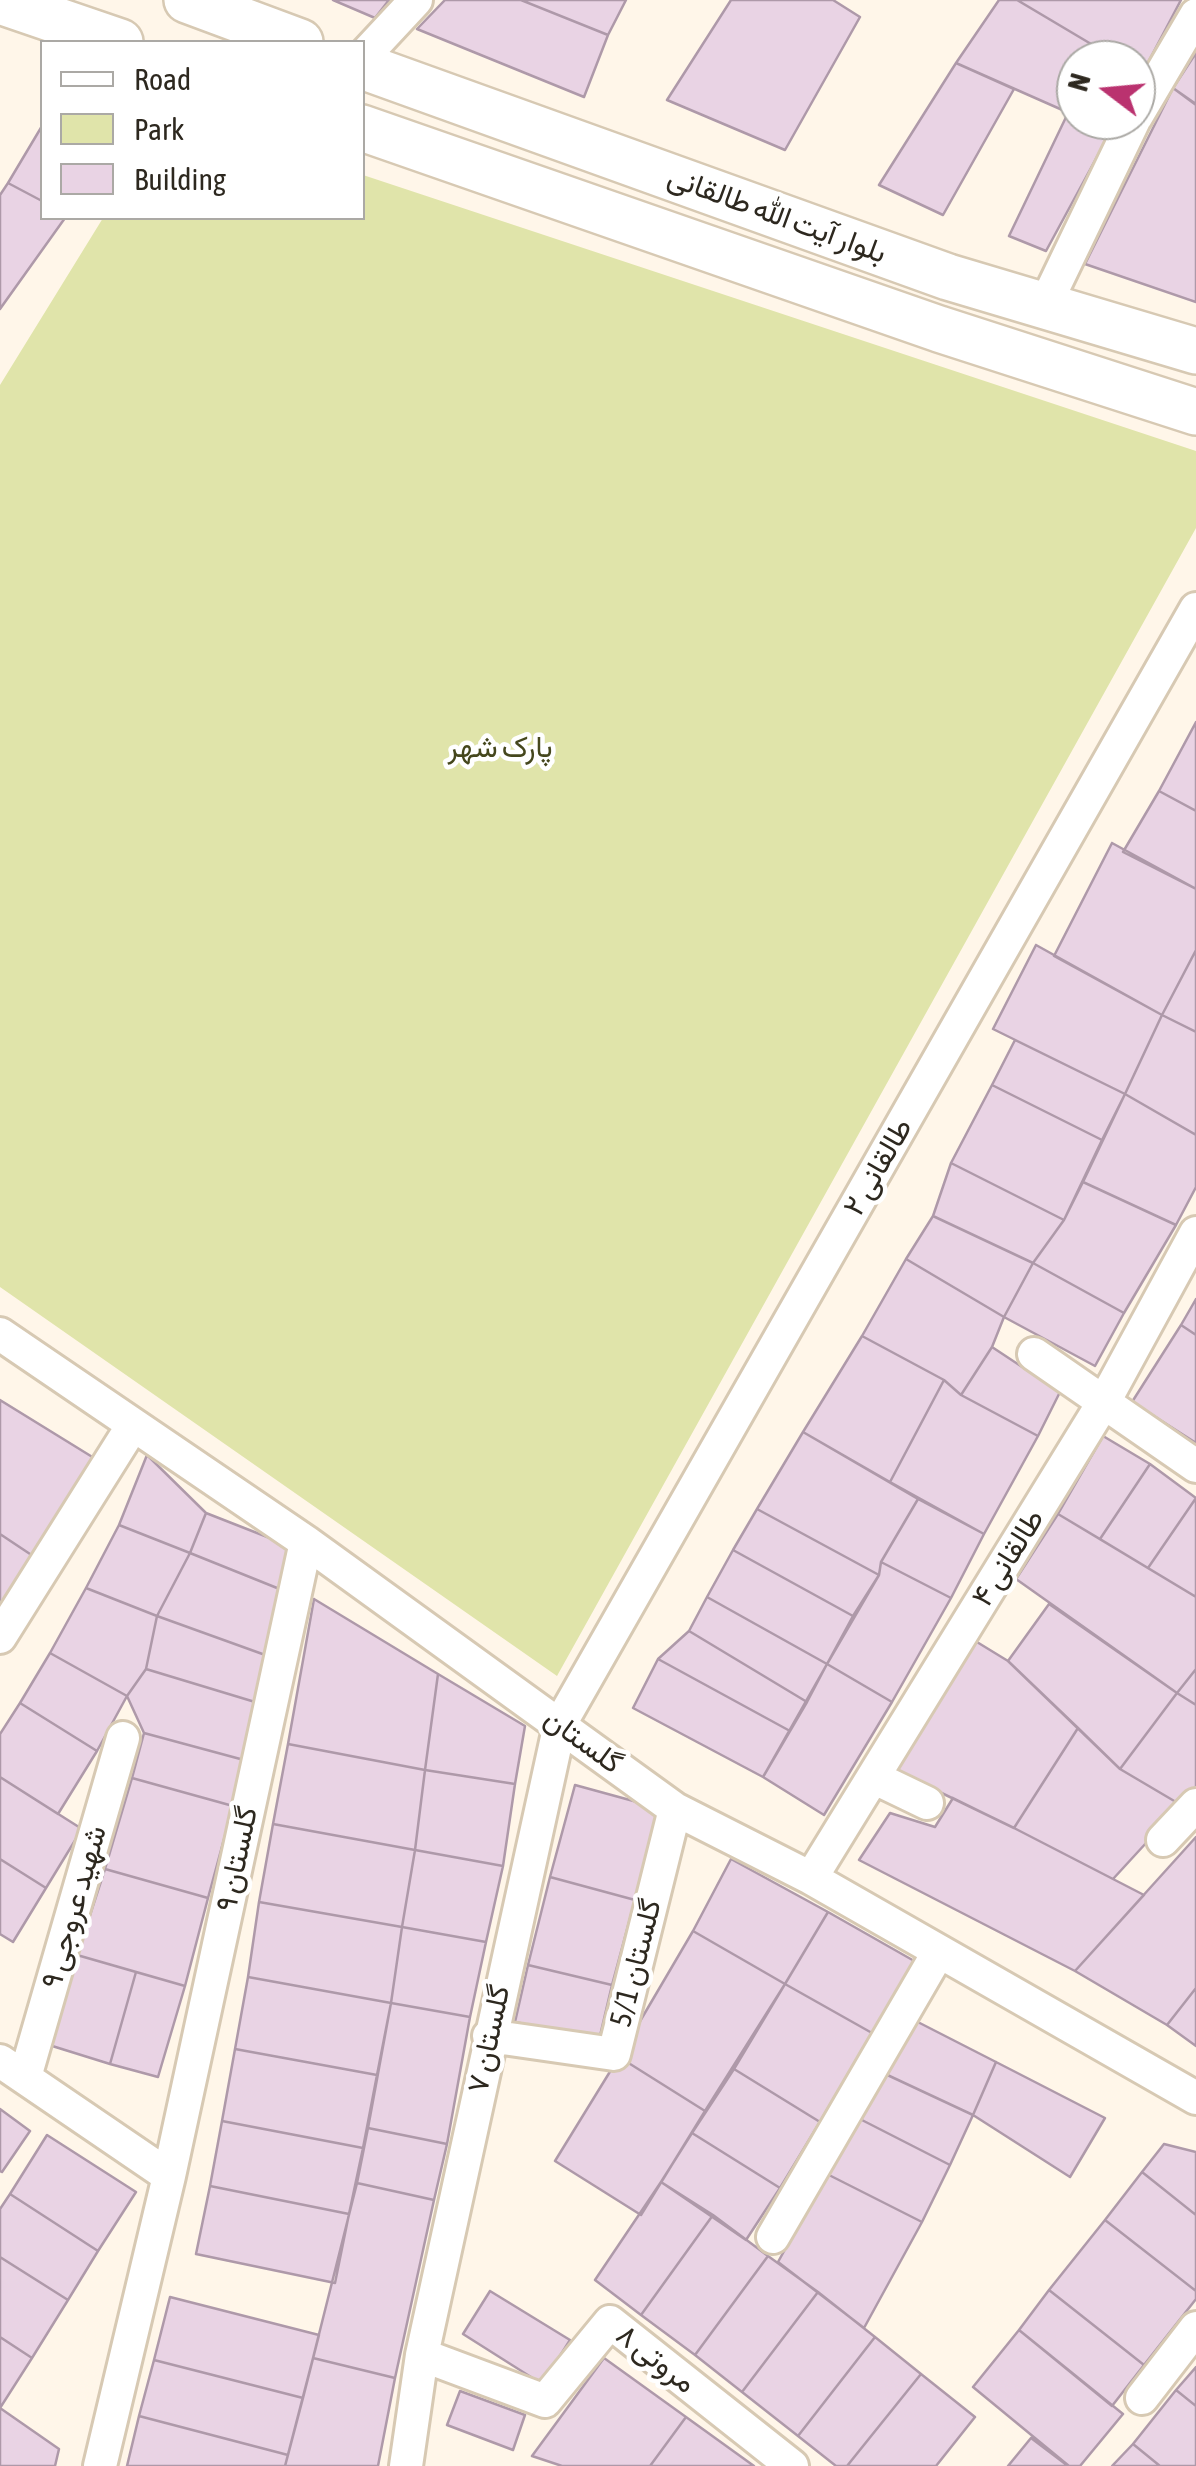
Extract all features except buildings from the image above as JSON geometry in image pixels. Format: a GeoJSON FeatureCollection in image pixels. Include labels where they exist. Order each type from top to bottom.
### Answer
{"type":"FeatureCollection","features":[{"type":"Feature","properties":{"kind":"main road"},"geometry":{"type":"LineString","coordinates":[[0,0],[114,40]]}},
{"type":"Feature","properties":{"kind":"main road"},"geometry":{"type":"LineString","coordinates":[[187,0],[295,40]]}},
{"type":"Feature","properties":{"kind":"main road","name":"بلوار آیت الله طالقانی"},"geometry":{"type":"LineString","coordinates":[[365,67],[948,277],[1196,351]]}},
{"type":"Feature","properties":{"kind":"main road","name":"بلوار آیت الله طالقانی"},"geometry":{"type":"LineString","coordinates":[[365,129],[939,329],[1196,412]]}},
{"type":"Feature","properties":{"kind":"street"},"geometry":{"type":"LineString","coordinates":[[365,55],[416,0]]}},
{"type":"Feature","properties":{"kind":"street"},"geometry":{"type":"LineString","coordinates":[[1156,83],[1196,15]]}},
{"type":"Feature","properties":{"kind":"street"},"geometry":{"type":"LineString","coordinates":[[1044,305],[1124,140]]}},
{"type":"Feature","properties":{"kind":"street","name":"طالقانی ۲"},"geometry":{"type":"LineString","coordinates":[[560,1724],[1196,609]]}},
{"type":"Feature","properties":{"kind":"street","name":"طالقانی ۴"},"geometry":{"type":"LineString","coordinates":[[811,1878],[1106,1400],[1196,1232]]}},
{"type":"Feature","properties":{"kind":"street","name":"گلستان"},"geometry":{"type":"LineString","coordinates":[[0,1334],[306,1542],[675,1810],[811,1878],[1196,2098]]}},
{"type":"Feature","properties":{"kind":"street"},"geometry":{"type":"LineString","coordinates":[[1034,1354],[1106,1400],[1196,1466]]}},
{"type":"Feature","properties":{"kind":"street"},"geometry":{"type":"LineString","coordinates":[[0,1637],[133,1426]]}},
{"type":"Feature","properties":{"kind":"street","name":"گلستان ۹"},"geometry":{"type":"LineString","coordinates":[[100,2466],[169,2176],[306,1542]]}},
{"type":"Feature","properties":{"kind":"street","name":"گلستان ۷"},"geometry":{"type":"LineString","coordinates":[[406,2466],[422,2354],[560,1724]]}},
{"type":"Feature","properties":{"kind":"street","name":"شهید عروجی ۹"},"geometry":{"type":"LineString","coordinates":[[13,2069],[123,1738]]}},
{"type":"Feature","properties":{"kind":"street"},"geometry":{"type":"LineString","coordinates":[[873,1777],[927,1803]]}},
{"type":"Feature","properties":{"kind":"street"},"geometry":{"type":"LineString","coordinates":[[1163,1840],[1196,1805]]}},
{"type":"Feature","properties":{"kind":"street","name":"گلستان 5/1"},"geometry":{"type":"LineString","coordinates":[[489,2036],[614,2054],[675,1810]]}},
{"type":"Feature","properties":{"kind":"street"},"geometry":{"type":"LineString","coordinates":[[773,2237],[938,1954]]}},
{"type":"Feature","properties":{"kind":"street"},"geometry":{"type":"LineString","coordinates":[[13,2069],[169,2176]]}},
{"type":"Feature","properties":{"kind":"street","name":"مروتی ۸"},"geometry":{"type":"LineString","coordinates":[[422,2354],[545,2402],[610,2322],[792,2466]]}},
{"type":"Feature","properties":{"kind":"street"},"geometry":{"type":"LineString","coordinates":[[1142,2398],[1196,2328]]}},
{"type":"Feature","properties":{"kind":"green space","name":"پارک شهر"},"geometry":{"type":"Polygon","coordinates":[[[365,176],[1196,451],[1196,528],[557,1676],[0,1287],[0,385],[102,220],[365,220],[365,176]]]}}]}
